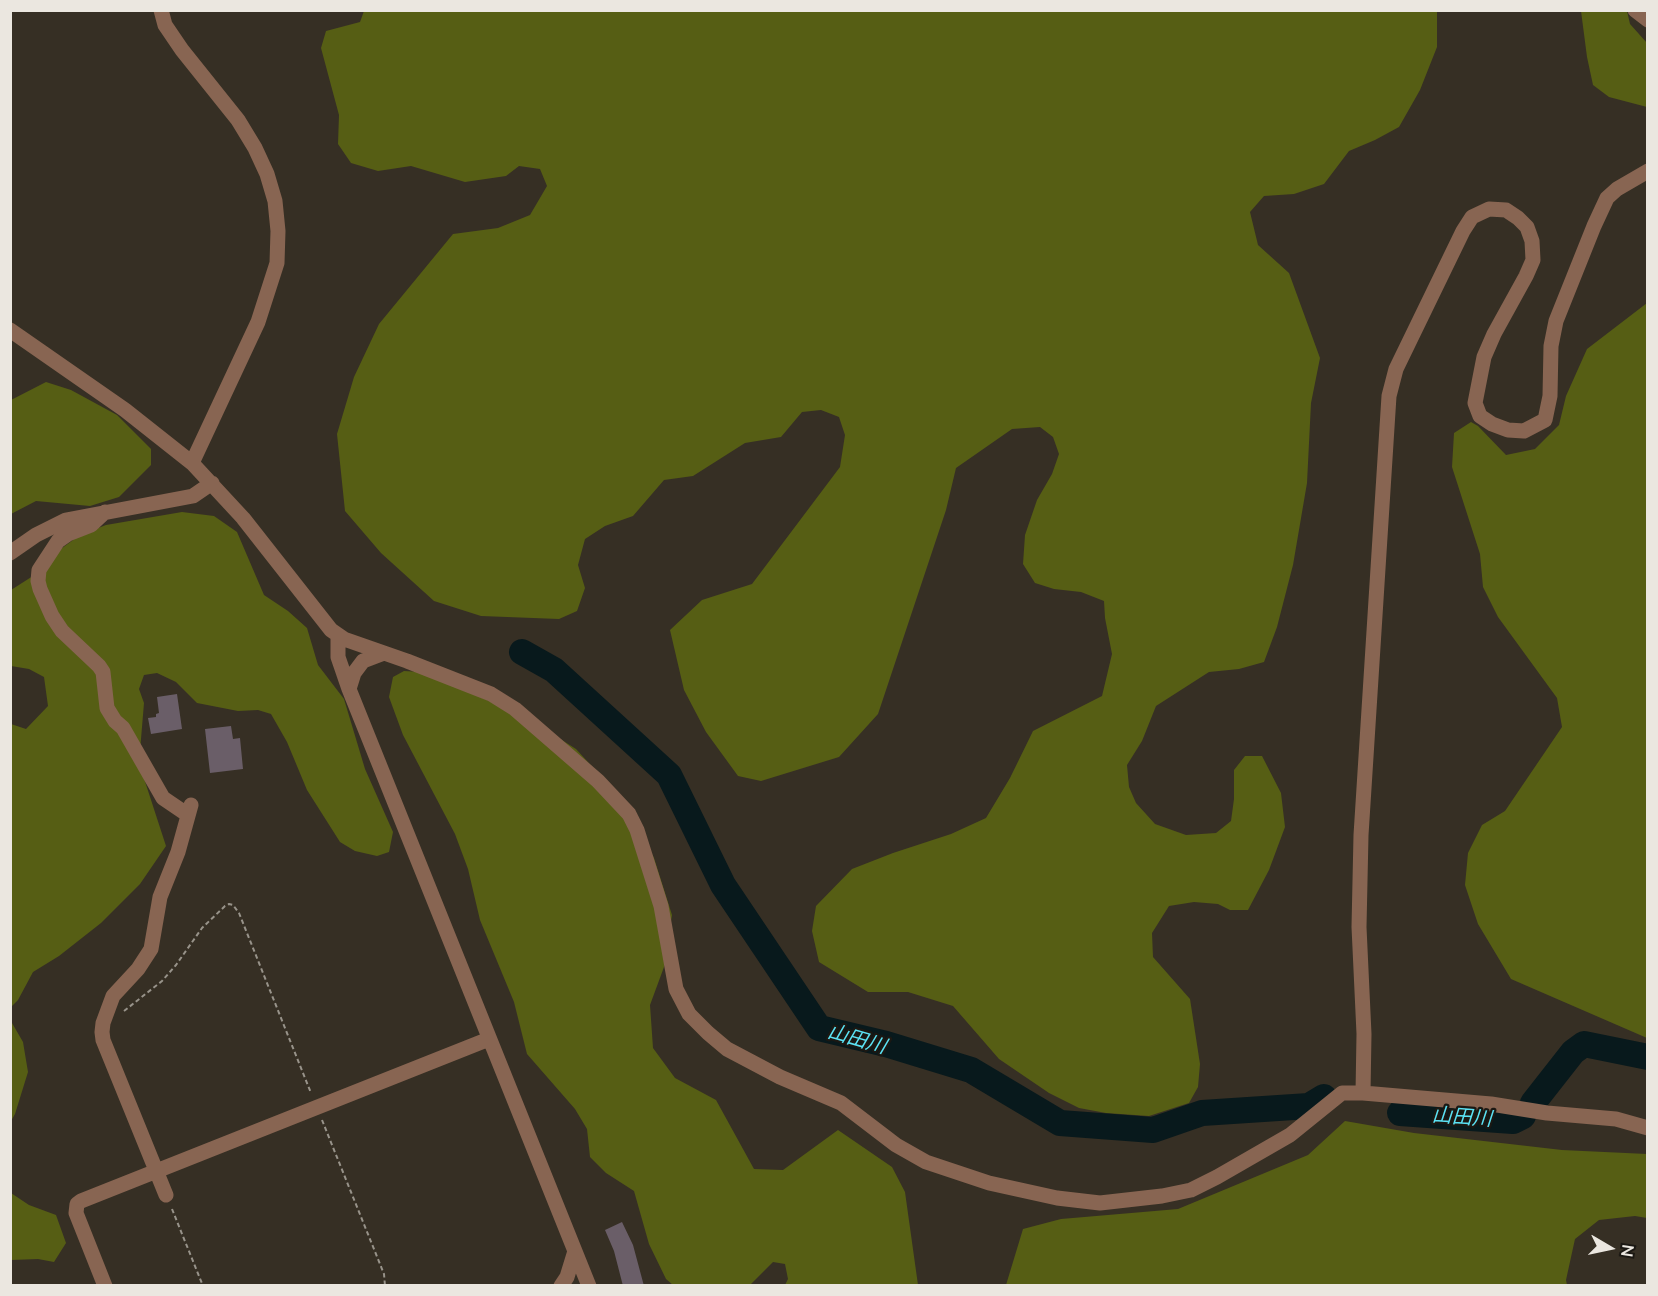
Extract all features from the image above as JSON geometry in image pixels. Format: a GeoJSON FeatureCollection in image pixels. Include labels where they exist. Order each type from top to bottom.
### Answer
{"type":"FeatureCollection","features":[{"type":"Feature","properties":{"kind":"street"},"geometry":{"type":"LineString","coordinates":[[161,10],[165,25],[182,50],[238,120],[255,148],[267,174],[275,201],[278,231],[277,263],[258,322],[192,463]]}},
{"type":"Feature","properties":{"kind":"street"},"geometry":{"type":"LineString","coordinates":[[1635,10],[1647,20]]}},
{"type":"Feature","properties":{"kind":"street"},"geometry":{"type":"LineString","coordinates":[[1363,1093],[1364,1034],[1359,927],[1361,835],[1389,396],[1396,369],[1472,217],[1489,209],[1506,210],[1527,227],[1532,241],[1533,260],[1527,276],[1494,334],[1484,357],[1475,403],[1480,416],[1508,430],[1524,431],[1545,420],[1550,396],[1551,346],[1556,321],[1594,226],[1607,198],[1617,189],[1647,171]]}},
{"type":"Feature","properties":{"kind":"street"},"geometry":{"type":"LineString","coordinates":[[10,330],[125,410],[192,463],[280,562],[318,616],[338,635],[491,694],[514,709],[598,781],[628,814],[651,869],[662,906],[676,989],[689,1014],[727,1049],[780,1077],[841,1103],[896,1145],[926,1162],[989,1183],[1058,1198],[1100,1203],[1162,1196],[1191,1190],[1217,1177],[1290,1135],[1342,1093],[1491,1104],[1546,1113],[1616,1119],[1647,1128]]}},
{"type":"Feature","properties":{"kind":"street"},"geometry":{"type":"LineString","coordinates":[[10,553],[36,535],[66,519],[193,496],[212,483]]}},
{"type":"Feature","properties":{"kind":"street"},"geometry":{"type":"LineString","coordinates":[[105,512],[91,525],[68,534],[58,541],[39,570],[39,589],[62,631],[103,672],[106,708],[123,728],[163,798],[190,810],[178,852],[162,891],[151,949],[138,969],[113,996],[102,1032],[103,1040],[166,1195]]}},
{"type":"Feature","properties":{"kind":"street"},"geometry":{"type":"LineString","coordinates":[[338,635],[338,657],[349,689],[589,1286]]}},
{"type":"Feature","properties":{"kind":"street"},"geometry":{"type":"LineString","coordinates":[[349,689],[354,673],[363,661],[378,650]]}},
{"type":"Feature","properties":{"kind":"street"},"geometry":{"type":"LineString","coordinates":[[105,1286],[76,1213],[77,1204],[489,1039]]}},
{"type":"Feature","properties":{"kind":"street"},"geometry":{"type":"LineString","coordinates":[[561,1286],[567,1277],[575,1251]]}},
{"type":"Feature","properties":{"kind":"path"},"geometry":{"type":"LineString","coordinates":[[119,1015],[162,981],[202,927],[225,906],[233,905],[239,913],[317,1107],[384,1275],[385,1286]]}},
{"type":"Feature","properties":{"kind":"path"},"geometry":{"type":"LineString","coordinates":[[166,1195],[203,1286]]}},
{"type":"Feature","properties":{"kind":"green space"},"geometry":{"type":"Polygon","coordinates":[[[364,11],[1437,11],[1437,47],[1420,90],[1399,127],[1349,151],[1324,184],[1294,194],[1264,196],[1250,212],[1258,245],[1289,273],[1320,358],[1311,403],[1307,483],[1293,565],[1277,627],[1264,662],[1239,669],[1209,672],[1156,706],[1142,741],[1127,765],[1129,787],[1136,803],[1155,824],[1186,835],[1216,833],[1231,821],[1234,770],[1245,756],[1262,756],[1281,793],[1285,827],[1269,870],[1248,910],[1230,910],[1218,904],[1194,902],[1169,906],[1152,933],[1153,957],[1190,999],[1200,1064],[1198,1087],[1189,1103],[1149,1116],[1106,1113],[1079,1108],[1049,1093],[999,1059],[953,1006],[908,992],[868,992],[819,962],[812,931],[816,906],[852,869],[951,834],[986,818],[1010,778],[1033,731],[1102,696],[1112,654],[1104,601],[1081,592],[1054,589],[1035,583],[1023,564],[1025,535],[1037,500],[1052,474],[1059,454],[1053,437],[1040,427],[1012,429],[956,468],[946,510],[878,714],[839,757],[761,781],[738,776],[706,732],[684,690],[670,630],[702,600],[752,584],[840,467],[845,435],[839,417],[821,410],[802,412],[781,437],[745,443],[693,476],[664,480],[633,516],[605,526],[585,539],[578,565],[585,588],[577,611],[559,619],[481,616],[434,601],[381,553],[345,511],[337,434],[354,377],[379,324],[453,234],[498,228],[530,215],[547,186],[540,169],[519,166],[506,176],[465,182],[411,166],[378,171],[351,163],[338,144],[339,115],[321,48],[326,31],[360,22],[364,11]]]}},
{"type":"Feature","properties":{"kind":"green space"},"geometry":{"type":"Polygon","coordinates":[[[1581,11],[1627,11],[1630,24],[1647,43],[1647,107],[1609,97],[1593,85],[1581,11]]]}},
{"type":"Feature","properties":{"kind":"green space"},"geometry":{"type":"Polygon","coordinates":[[[1647,303],[1647,1038],[1511,979],[1478,924],[1465,885],[1468,853],[1482,825],[1505,811],[1562,727],[1557,698],[1498,617],[1483,587],[1480,554],[1452,467],[1454,433],[1471,422],[1478,426],[1506,455],[1535,449],[1559,425],[1566,396],[1587,349],[1647,303]]]}},
{"type":"Feature","properties":{"kind":"green space"},"geometry":{"type":"Polygon","coordinates":[[[46,382],[71,390],[117,415],[151,449],[151,465],[119,497],[90,506],[36,501],[11,514],[11,400],[46,382]]]}},
{"type":"Feature","properties":{"kind":"green space"},"geometry":{"type":"Polygon","coordinates":[[[182,512],[214,516],[237,532],[264,595],[288,611],[307,628],[318,665],[344,699],[365,769],[393,832],[389,852],[377,856],[355,851],[340,842],[307,790],[287,742],[271,714],[258,710],[238,711],[197,703],[176,682],[157,673],[144,675],[139,689],[144,703],[139,763],[166,846],[140,884],[101,923],[59,956],[33,972],[18,1000],[11,1007],[11,724],[26,729],[48,706],[44,677],[29,669],[11,666],[11,590],[47,567],[58,551],[80,535],[106,525],[182,512]]]}},
{"type":"Feature","properties":{"kind":"green space"},"geometry":{"type":"Polygon","coordinates":[[[404,671],[421,672],[450,683],[532,721],[576,749],[608,784],[637,825],[654,858],[672,915],[664,967],[650,1005],[653,1048],[675,1078],[716,1100],[754,1169],[783,1170],[838,1130],[892,1167],[905,1192],[918,1285],[785,1285],[788,1279],[785,1264],[773,1262],[750,1285],[673,1285],[666,1279],[649,1244],[634,1191],[606,1173],[590,1157],[587,1129],[575,1109],[527,1054],[514,1002],[480,920],[468,869],[455,834],[403,735],[389,697],[393,677],[404,671]]]}},
{"type":"Feature","properties":{"kind":"green space"},"geometry":{"type":"Polygon","coordinates":[[[11,1013],[12,1023],[23,1042],[28,1072],[11,1121],[11,1013]]]}},
{"type":"Feature","properties":{"kind":"green space"},"geometry":{"type":"Polygon","coordinates":[[[1345,1121],[1414,1133],[1562,1150],[1647,1154],[1647,1218],[1635,1216],[1599,1220],[1575,1239],[1566,1280],[1567,1285],[1006,1285],[1023,1229],[1061,1219],[1178,1209],[1308,1155],[1345,1121]]]}},
{"type":"Feature","properties":{"kind":"green space"},"geometry":{"type":"Polygon","coordinates":[[[11,1193],[29,1205],[56,1215],[66,1243],[54,1262],[38,1259],[11,1260],[11,1193]]]}},
{"type":"Feature","properties":{"kind":"building"},"geometry":{"type":"Polygon","coordinates":[[[177,694],[182,729],[151,734],[148,718],[156,717],[159,713],[157,697],[177,694]]]}},
{"type":"Feature","properties":{"kind":"building"},"geometry":{"type":"Polygon","coordinates":[[[231,726],[233,739],[240,738],[243,769],[210,773],[205,729],[231,726]]]}},
{"type":"Feature","properties":{"kind":"building"},"geometry":{"type":"Polygon","coordinates":[[[622,1222],[633,1245],[644,1286],[623,1286],[614,1251],[605,1230],[622,1222]]]}},
{"type":"Feature","properties":{"kind":"waterway","name":"山田川"},"geometry":{"type":"LineString","coordinates":[[522,652],[554,670],[669,775],[723,885],[819,1028],[886,1044],[971,1070],[1060,1123],[1153,1130],[1202,1113],[1309,1106],[1324,1097]]}},
{"type":"Feature","properties":{"kind":"waterway","name":"山田川"},"geometry":{"type":"LineString","coordinates":[[1533,1103],[1573,1052],[1584,1044],[1648,1057]]}},
{"type":"Feature","properties":{"kind":"waterway","name":"山田川"},"geometry":{"type":"LineString","coordinates":[[1400,1113],[1513,1121],[1523,1116]]}}]}
